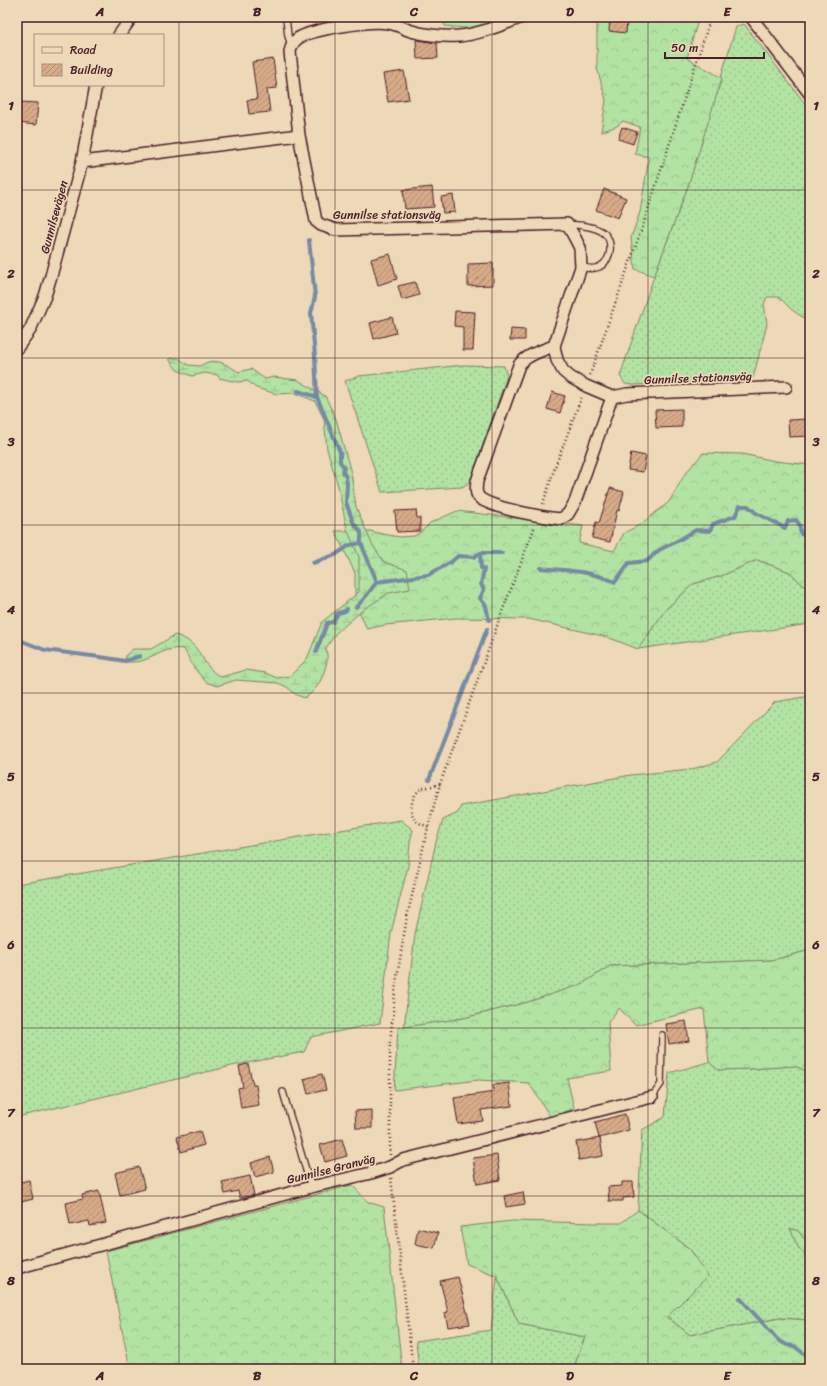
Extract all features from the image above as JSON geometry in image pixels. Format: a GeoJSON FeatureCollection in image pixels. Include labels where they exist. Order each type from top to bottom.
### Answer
{"type":"FeatureCollection","features":[{"type":"Feature","properties":{"kind":"street"},"geometry":{"type":"LineString","coordinates":[[120,34],[132,17]]}},
{"type":"Feature","properties":{"kind":"street"},"geometry":{"type":"LineString","coordinates":[[291,45],[297,39],[320,30],[361,23],[388,22],[397,24],[409,30],[428,34],[459,36],[472,34],[524,17]]}},
{"type":"Feature","properties":{"kind":"street"},"geometry":{"type":"LineString","coordinates":[[751,17],[810,94]]}},
{"type":"Feature","properties":{"kind":"street","name":"Gunnilse stationsväg"},"geometry":{"type":"LineString","coordinates":[[291,45],[290,52],[299,135],[316,221],[321,225],[336,230],[567,224]]}},
{"type":"Feature","properties":{"kind":"street","name":"Gunnilsevägen"},"geometry":{"type":"LineString","coordinates":[[17,348],[30,330],[45,296],[82,162],[96,86]]}},
{"type":"Feature","properties":{"kind":"street"},"geometry":{"type":"LineString","coordinates":[[82,162],[299,135]]}},
{"type":"Feature","properties":{"kind":"street"},"geometry":{"type":"LineString","coordinates":[[554,346],[526,358],[519,365],[477,481],[476,488],[477,494],[481,499],[497,505],[539,516],[561,519],[568,514],[582,486],[612,397],[576,382],[563,371],[557,360],[554,346],[581,267],[580,248],[576,238],[567,224]]}},
{"type":"Feature","properties":{"kind":"street","name":"Gunnilse stationsväg"},"geometry":{"type":"LineString","coordinates":[[612,397],[627,394],[786,387]]}},
{"type":"Feature","properties":{"kind":"street","name":"Gunnilse Granväg"},"geometry":{"type":"LineString","coordinates":[[17,1268],[311,1187],[371,1173],[390,1167],[403,1160],[652,1097]]}},
{"type":"Feature","properties":{"kind":"lane"},"geometry":{"type":"LineString","coordinates":[[286,17],[288,36],[291,45]]}},
{"type":"Feature","properties":{"kind":"lane"},"geometry":{"type":"LineString","coordinates":[[567,224],[594,228],[605,234],[610,240],[611,249],[609,255],[600,267],[593,269],[581,267]]}},
{"type":"Feature","properties":{"kind":"lane"},"geometry":{"type":"LineString","coordinates":[[652,1097],[661,1084],[662,1035]]}},
{"type":"Feature","properties":{"kind":"lane"},"geometry":{"type":"LineString","coordinates":[[283,1092],[311,1187]]}},
{"type":"Feature","properties":{"kind":"path"},"geometry":{"type":"LineString","coordinates":[[413,1369],[390,1167],[390,1043],[396,983],[407,917],[440,784],[502,612],[539,516],[555,467],[586,386],[643,225],[711,17]]}},
{"type":"Feature","properties":{"kind":"path"},"geometry":{"type":"LineString","coordinates":[[428,828],[416,821],[412,815],[411,806],[415,795],[420,790],[440,784]]}},
{"type":"Feature","properties":{"kind":"green space"},"geometry":{"type":"Polygon","coordinates":[[[442,17],[507,17],[474,29],[445,26],[442,17]]]}},
{"type":"Feature","properties":{"kind":"green space"},"geometry":{"type":"Polygon","coordinates":[[[593,17],[699,17],[687,58],[722,78],[688,186],[654,276],[635,269],[631,238],[640,212],[649,157],[635,154],[640,127],[623,121],[617,126],[601,132],[606,100],[597,68],[597,25],[593,17]]]}},
{"type":"Feature","properties":{"kind":"green space"},"geometry":{"type":"Polygon","coordinates":[[[744,24],[810,110],[810,320],[807,320],[792,310],[779,297],[767,297],[764,304],[767,324],[753,378],[633,385],[625,384],[620,376],[654,276],[688,186],[736,27],[744,24]]]}},
{"type":"Feature","properties":{"kind":"green space"},"geometry":{"type":"Polygon","coordinates":[[[178,358],[188,365],[200,366],[205,363],[215,361],[239,372],[251,369],[265,379],[274,377],[298,380],[325,396],[336,419],[351,473],[356,507],[372,544],[384,562],[407,570],[410,589],[389,593],[364,609],[336,633],[326,648],[327,661],[320,682],[309,695],[304,698],[278,683],[236,680],[217,686],[206,682],[194,668],[184,649],[178,648],[167,650],[141,661],[125,662],[126,655],[133,649],[151,649],[175,635],[191,643],[209,667],[221,677],[246,670],[265,673],[277,678],[290,676],[307,659],[322,622],[359,592],[359,557],[347,529],[338,486],[327,449],[324,419],[315,401],[295,393],[277,394],[256,388],[248,381],[237,382],[219,378],[218,375],[205,373],[192,376],[177,370],[169,359],[178,358]]]}},
{"type":"Feature","properties":{"kind":"green space"},"geometry":{"type":"Polygon","coordinates":[[[464,365],[504,366],[507,376],[470,482],[462,487],[382,492],[345,381],[359,376],[464,365]]]}},
{"type":"Feature","properties":{"kind":"green space"},"geometry":{"type":"Polygon","coordinates":[[[703,453],[742,454],[775,461],[810,465],[810,592],[790,572],[757,560],[721,576],[693,584],[666,609],[638,649],[607,637],[529,619],[456,618],[385,625],[367,629],[355,602],[355,573],[335,531],[370,531],[400,537],[414,536],[421,532],[430,523],[457,511],[583,526],[579,543],[614,551],[624,533],[641,524],[669,502],[685,474],[703,453]]]}},
{"type":"Feature","properties":{"kind":"green space"},"geometry":{"type":"Polygon","coordinates":[[[757,560],[790,572],[810,592],[810,624],[638,649],[666,609],[693,584],[721,576],[757,560]]]}},
{"type":"Feature","properties":{"kind":"green space"},"geometry":{"type":"Polygon","coordinates":[[[810,696],[810,950],[773,960],[610,966],[582,984],[528,1002],[464,1018],[404,1028],[415,934],[436,842],[443,820],[458,813],[461,806],[631,775],[692,769],[717,762],[775,702],[810,696]]]}},
{"type":"Feature","properties":{"kind":"green space"},"geometry":{"type":"Polygon","coordinates":[[[401,820],[413,830],[410,842],[408,866],[391,933],[380,1023],[311,1037],[304,1052],[236,1065],[17,1117],[17,884],[401,820]]]}},
{"type":"Feature","properties":{"kind":"green space"},"geometry":{"type":"Polygon","coordinates":[[[810,950],[810,1073],[795,1066],[718,1070],[709,1062],[704,1009],[635,1025],[619,1008],[608,1022],[611,1071],[567,1078],[574,1108],[551,1118],[529,1083],[479,1080],[394,1090],[398,1028],[464,1018],[528,1002],[582,984],[610,966],[773,960],[810,950]]]}},
{"type":"Feature","properties":{"kind":"green space"},"geometry":{"type":"Polygon","coordinates":[[[709,1062],[718,1070],[795,1066],[810,1073],[810,1245],[798,1247],[810,1260],[810,1317],[808,1320],[780,1318],[690,1335],[667,1317],[690,1249],[638,1210],[642,1130],[665,1117],[669,1073],[709,1062]]]}},
{"type":"Feature","properties":{"kind":"green space"},"geometry":{"type":"Polygon","coordinates":[[[352,1185],[368,1202],[384,1207],[402,1369],[130,1369],[106,1251],[352,1185]]]}},
{"type":"Feature","properties":{"kind":"green space"},"geometry":{"type":"Polygon","coordinates":[[[638,1210],[690,1249],[708,1276],[667,1317],[690,1335],[780,1318],[808,1320],[810,1317],[810,1348],[805,1354],[806,1359],[803,1364],[804,1368],[562,1369],[575,1364],[585,1337],[519,1324],[497,1276],[467,1264],[460,1227],[512,1221],[621,1223],[638,1210]]]}},
{"type":"Feature","properties":{"kind":"green space"},"geometry":{"type":"Polygon","coordinates":[[[790,1228],[798,1231],[810,1245],[810,1260],[798,1247],[790,1228]]]}},
{"type":"Feature","properties":{"kind":"green space"},"geometry":{"type":"Polygon","coordinates":[[[497,1276],[519,1324],[585,1337],[575,1364],[562,1369],[419,1369],[416,1341],[491,1330],[497,1276]]]}},
{"type":"Feature","properties":{"kind":"building"},"geometry":{"type":"Polygon","coordinates":[[[610,18],[627,20],[626,33],[609,31],[610,18]]]}},
{"type":"Feature","properties":{"kind":"building"},"geometry":{"type":"Polygon","coordinates":[[[416,40],[437,43],[438,58],[417,59],[416,40]]]}},
{"type":"Feature","properties":{"kind":"building"},"geometry":{"type":"Polygon","coordinates":[[[273,59],[277,88],[267,89],[270,112],[249,114],[247,100],[257,99],[252,62],[273,59]]]}},
{"type":"Feature","properties":{"kind":"building"},"geometry":{"type":"Polygon","coordinates":[[[404,71],[409,99],[388,102],[383,74],[404,71]]]}},
{"type":"Feature","properties":{"kind":"building"},"geometry":{"type":"Polygon","coordinates":[[[20,102],[38,103],[36,125],[18,123],[20,102]]]}},
{"type":"Feature","properties":{"kind":"building"},"geometry":{"type":"Polygon","coordinates":[[[622,127],[637,132],[633,144],[618,139],[622,127]]]}},
{"type":"Feature","properties":{"kind":"building"},"geometry":{"type":"Polygon","coordinates":[[[432,187],[434,207],[405,209],[403,190],[432,187]]]}},
{"type":"Feature","properties":{"kind":"building"},"geometry":{"type":"Polygon","coordinates":[[[604,189],[626,198],[618,218],[596,210],[604,189]]]}},
{"type":"Feature","properties":{"kind":"building"},"geometry":{"type":"Polygon","coordinates":[[[453,195],[455,212],[443,213],[441,197],[453,195]]]}},
{"type":"Feature","properties":{"kind":"building"},"geometry":{"type":"Polygon","coordinates":[[[390,254],[397,279],[378,285],[371,259],[390,254]]]}},
{"type":"Feature","properties":{"kind":"building"},"geometry":{"type":"Polygon","coordinates":[[[493,263],[493,285],[468,286],[468,264],[493,263]]]}},
{"type":"Feature","properties":{"kind":"building"},"geometry":{"type":"Polygon","coordinates":[[[415,282],[419,295],[402,300],[398,286],[415,282]]]}},
{"type":"Feature","properties":{"kind":"building"},"geometry":{"type":"Polygon","coordinates":[[[455,311],[475,312],[473,350],[463,350],[463,327],[454,326],[455,311]]]}},
{"type":"Feature","properties":{"kind":"building"},"geometry":{"type":"Polygon","coordinates":[[[392,317],[396,333],[374,339],[370,323],[392,317]]]}},
{"type":"Feature","properties":{"kind":"building"},"geometry":{"type":"Polygon","coordinates":[[[511,329],[525,330],[525,340],[510,340],[511,329]]]}},
{"type":"Feature","properties":{"kind":"building"},"geometry":{"type":"Polygon","coordinates":[[[552,392],[565,396],[560,413],[547,409],[552,392]]]}},
{"type":"Feature","properties":{"kind":"building"},"geometry":{"type":"Polygon","coordinates":[[[682,409],[682,427],[656,428],[655,410],[682,409]]]}},
{"type":"Feature","properties":{"kind":"building"},"geometry":{"type":"Polygon","coordinates":[[[810,419],[810,436],[789,437],[788,420],[810,419]]]}},
{"type":"Feature","properties":{"kind":"building"},"geometry":{"type":"Polygon","coordinates":[[[631,453],[646,456],[643,472],[628,470],[631,453]]]}},
{"type":"Feature","properties":{"kind":"building"},"geometry":{"type":"Polygon","coordinates":[[[610,488],[624,492],[619,511],[617,510],[610,542],[592,538],[596,522],[599,523],[610,488]]]}},
{"type":"Feature","properties":{"kind":"building"},"geometry":{"type":"Polygon","coordinates":[[[416,510],[417,518],[420,518],[420,531],[397,532],[395,511],[416,510]]]}},
{"type":"Feature","properties":{"kind":"building"},"geometry":{"type":"Polygon","coordinates":[[[686,1021],[689,1041],[669,1044],[666,1024],[686,1021]]]}},
{"type":"Feature","properties":{"kind":"building"},"geometry":{"type":"Polygon","coordinates":[[[248,1064],[253,1085],[256,1085],[259,1105],[241,1108],[238,1088],[243,1087],[239,1066],[248,1064]]]}},
{"type":"Feature","properties":{"kind":"building"},"geometry":{"type":"Polygon","coordinates":[[[322,1074],[326,1090],[308,1094],[304,1079],[322,1074]]]}},
{"type":"Feature","properties":{"kind":"building"},"geometry":{"type":"Polygon","coordinates":[[[509,1083],[512,1106],[481,1110],[483,1121],[458,1124],[454,1098],[494,1092],[493,1085],[509,1083]]]}},
{"type":"Feature","properties":{"kind":"building"},"geometry":{"type":"Polygon","coordinates":[[[372,1110],[372,1128],[356,1128],[355,1111],[372,1110]]]}},
{"type":"Feature","properties":{"kind":"building"},"geometry":{"type":"Polygon","coordinates":[[[625,1114],[629,1130],[599,1138],[595,1122],[625,1114]]]}},
{"type":"Feature","properties":{"kind":"building"},"geometry":{"type":"Polygon","coordinates":[[[200,1131],[204,1145],[181,1152],[177,1137],[200,1131]]]}},
{"type":"Feature","properties":{"kind":"building"},"geometry":{"type":"Polygon","coordinates":[[[600,1138],[603,1156],[579,1160],[576,1142],[600,1138]]]}},
{"type":"Feature","properties":{"kind":"building"},"geometry":{"type":"Polygon","coordinates":[[[342,1139],[347,1156],[325,1162],[320,1145],[342,1139]]]}},
{"type":"Feature","properties":{"kind":"building"},"geometry":{"type":"Polygon","coordinates":[[[497,1155],[500,1180],[477,1184],[473,1158],[497,1155]]]}},
{"type":"Feature","properties":{"kind":"building"},"geometry":{"type":"Polygon","coordinates":[[[270,1157],[274,1172],[255,1177],[251,1163],[270,1157]]]}},
{"type":"Feature","properties":{"kind":"building"},"geometry":{"type":"Polygon","coordinates":[[[139,1167],[145,1189],[120,1195],[115,1173],[139,1167]]]}},
{"type":"Feature","properties":{"kind":"building"},"geometry":{"type":"Polygon","coordinates":[[[250,1176],[254,1195],[240,1198],[238,1191],[225,1194],[222,1182],[250,1176]]]}},
{"type":"Feature","properties":{"kind":"building"},"geometry":{"type":"Polygon","coordinates":[[[29,1180],[33,1199],[17,1203],[17,1183],[29,1180]]]}},
{"type":"Feature","properties":{"kind":"building"},"geometry":{"type":"Polygon","coordinates":[[[622,1182],[633,1182],[634,1197],[623,1198],[623,1201],[609,1201],[608,1187],[622,1186],[622,1182]]]}},
{"type":"Feature","properties":{"kind":"building"},"geometry":{"type":"Polygon","coordinates":[[[99,1191],[106,1223],[90,1226],[89,1221],[70,1225],[66,1203],[83,1199],[82,1195],[99,1191]]]}},
{"type":"Feature","properties":{"kind":"building"},"geometry":{"type":"Polygon","coordinates":[[[523,1192],[525,1204],[506,1207],[504,1196],[523,1192]]]}},
{"type":"Feature","properties":{"kind":"building"},"geometry":{"type":"Polygon","coordinates":[[[418,1228],[438,1233],[434,1248],[415,1244],[418,1228]]]}},
{"type":"Feature","properties":{"kind":"building"},"geometry":{"type":"Polygon","coordinates":[[[458,1277],[470,1324],[448,1327],[445,1313],[448,1312],[440,1281],[458,1277]]]}},
{"type":"Feature","properties":{"kind":"waterway"},"geometry":{"type":"LineString","coordinates":[[309,240],[315,297],[311,313],[317,397],[340,452],[340,462],[344,467],[343,472],[346,477],[347,484],[346,502],[353,522],[361,532],[361,543],[377,582]]}},
{"type":"Feature","properties":{"kind":"waterway"},"geometry":{"type":"LineString","coordinates":[[298,391],[317,397]]}},
{"type":"Feature","properties":{"kind":"waterway"},"geometry":{"type":"LineString","coordinates":[[540,568],[587,573],[615,582],[629,563],[647,561],[659,550],[696,530],[710,531],[713,524],[735,516],[740,506],[748,506],[756,513],[785,528],[788,521],[796,520],[799,524],[801,534],[810,537]]}},
{"type":"Feature","properties":{"kind":"waterway"},"geometry":{"type":"LineString","coordinates":[[313,563],[335,555],[350,545],[361,543]]}},
{"type":"Feature","properties":{"kind":"waterway"},"geometry":{"type":"LineString","coordinates":[[480,553],[481,568],[484,569],[481,584],[484,590],[480,598],[486,606],[489,620]]}},
{"type":"Feature","properties":{"kind":"waterway"},"geometry":{"type":"LineString","coordinates":[[356,607],[377,582],[428,575],[451,562],[458,556],[474,557],[480,553],[502,553]]}},
{"type":"Feature","properties":{"kind":"waterway"},"geometry":{"type":"LineString","coordinates":[[316,652],[327,623],[333,622],[338,613],[347,609]]}},
{"type":"Feature","properties":{"kind":"waterway"},"geometry":{"type":"LineString","coordinates":[[429,780],[487,629]]}},
{"type":"Feature","properties":{"kind":"waterway"},"geometry":{"type":"LineString","coordinates":[[17,639],[45,650],[125,661],[140,656]]}},
{"type":"Feature","properties":{"kind":"waterway"},"geometry":{"type":"LineString","coordinates":[[740,1298],[778,1340],[787,1345],[794,1346],[810,1356]]}}]}
